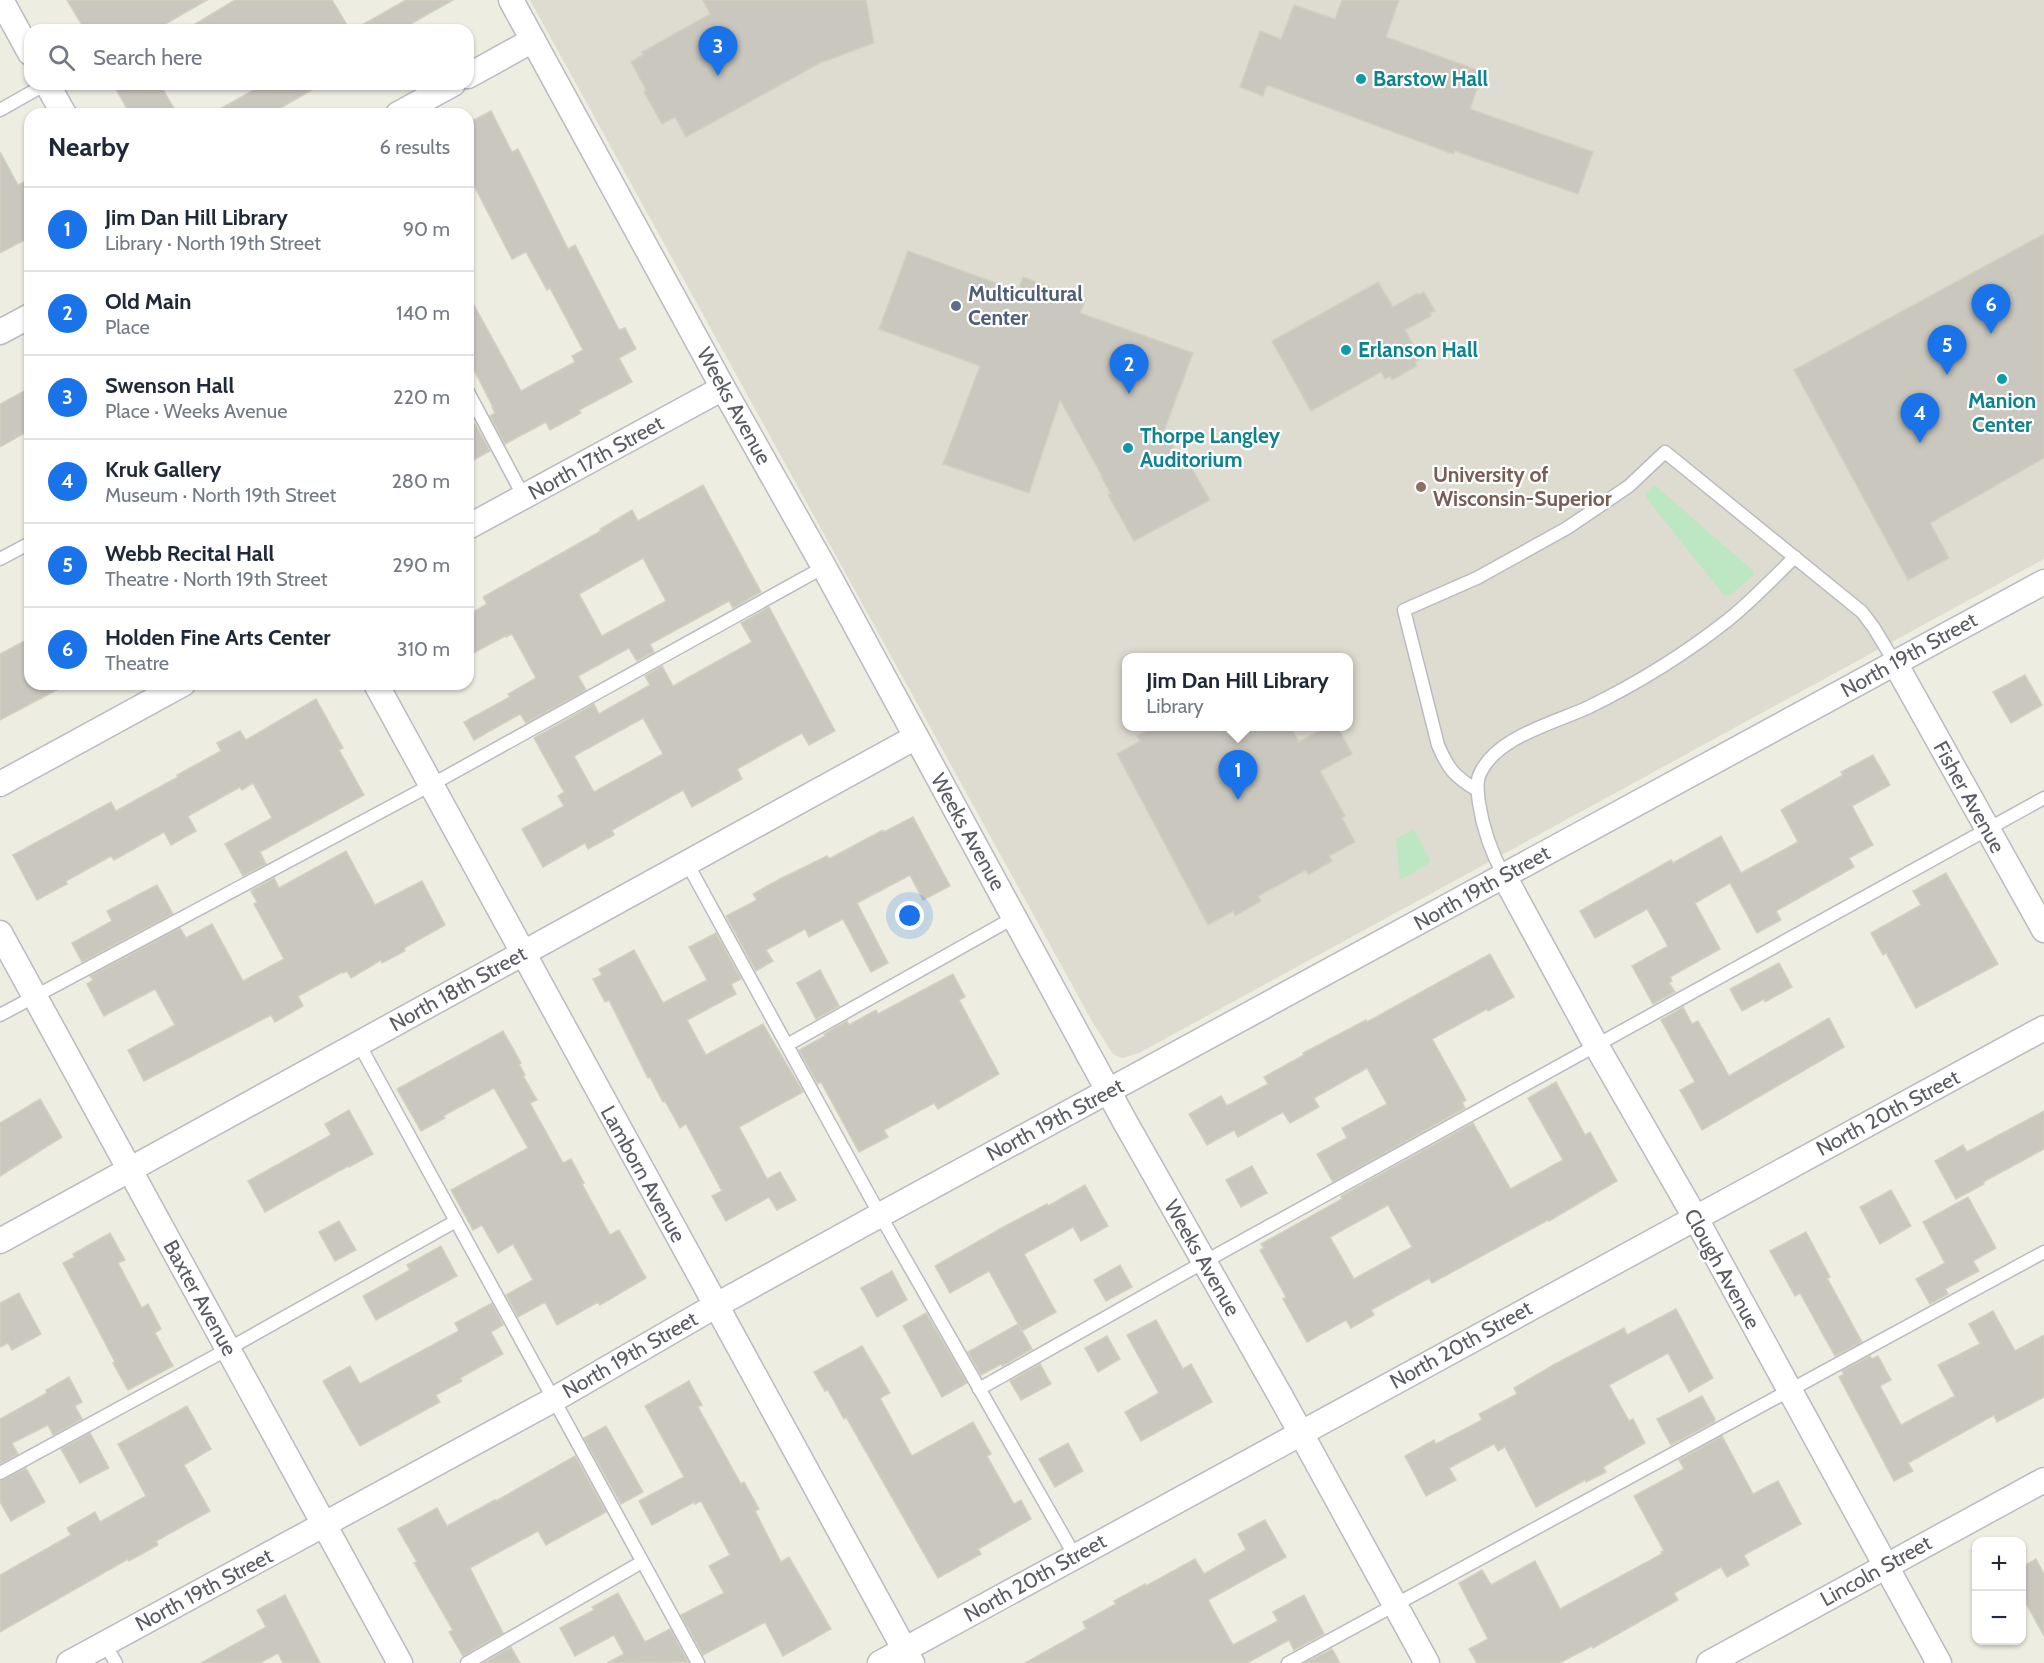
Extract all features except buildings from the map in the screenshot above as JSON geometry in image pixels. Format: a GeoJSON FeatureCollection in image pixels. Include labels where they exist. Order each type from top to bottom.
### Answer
{"type":"FeatureCollection","features":[{"type":"Feature","properties":{"kind":"street"},"geometry":{"type":"LineString","coordinates":[[1,0],[24,42]]}},
{"type":"Feature","properties":{"kind":"street","name":"Weeks Avenue"},"geometry":{"type":"LineString","coordinates":[[511,0],[723,388],[824,567],[1108,1092],[1427,1663]]}},
{"type":"Feature","properties":{"kind":"street"},"geometry":{"type":"LineString","coordinates":[[474,73],[533,40]]}},
{"type":"Feature","properties":{"kind":"street"},"geometry":{"type":"LineString","coordinates":[[50,90],[60,108]]}},
{"type":"Feature","properties":{"kind":"street"},"geometry":{"type":"LineString","coordinates":[[409,108],[442,90]]}},
{"type":"Feature","properties":{"kind":"street"},"geometry":{"type":"LineString","coordinates":[[0,332],[24,319]]}},
{"type":"Feature","properties":{"kind":"street","name":"North 17th Street"},"geometry":{"type":"LineString","coordinates":[[474,524],[723,388]]}},
{"type":"Feature","properties":{"kind":"street","name":"North 19th Street"},"geometry":{"type":"LineString","coordinates":[[69,1663],[110,1653],[325,1524],[553,1400],[715,1306],[2044,582]]}},
{"type":"Feature","properties":{"kind":"street","name":"Fisher Avenue"},"geometry":{"type":"LineString","coordinates":[[1895,663],[2044,930]]}},
{"type":"Feature","properties":{"kind":"street"},"geometry":{"type":"LineString","coordinates":[[0,784],[172,690]]}},
{"type":"Feature","properties":{"kind":"street","name":"Lamborn Avenue"},"geometry":{"type":"LineString","coordinates":[[379,690],[908,1656]]}},
{"type":"Feature","properties":{"kind":"street","name":"North 18th Street"},"geometry":{"type":"LineString","coordinates":[[0,1242],[916,737]]}},
{"type":"Feature","properties":{"kind":"street","name":"Clough Avenue"},"geometry":{"type":"LineString","coordinates":[[1504,876],[1596,1045],[1695,1217],[1939,1663]]}},
{"type":"Feature","properties":{"kind":"street","name":"Baxter Avenue"},"geometry":{"type":"LineString","coordinates":[[0,933],[400,1663]]}},
{"type":"Feature","properties":{"kind":"street","name":"North 20th Street"},"geometry":{"type":"LineString","coordinates":[[880,1663],[908,1656],[1075,1557],[2044,1028]]}},
{"type":"Feature","properties":{"kind":"street","name":"Lincoln Street"},"geometry":{"type":"LineString","coordinates":[[1708,1663],[2044,1480]]}},
{"type":"Feature","properties":{"kind":"lane"},"geometry":{"type":"LineString","coordinates":[[0,110],[35,90]]}},
{"type":"Feature","properties":{"kind":"lane"},"geometry":{"type":"LineString","coordinates":[[474,403],[524,497]]}},
{"type":"Feature","properties":{"kind":"lane"},"geometry":{"type":"LineString","coordinates":[[1477,790],[1454,775],[1445,762],[1438,745],[1404,610],[1477,578],[1567,528],[1629,486],[1665,452],[1862,612],[1895,663]]}},
{"type":"Feature","properties":{"kind":"lane"},"geometry":{"type":"LineString","coordinates":[[0,560],[24,546]]}},
{"type":"Feature","properties":{"kind":"lane"},"geometry":{"type":"LineString","coordinates":[[1504,876],[1484,832],[1477,790],[1479,776],[1492,757],[1504,746],[1589,706],[1683,653],[1730,618],[1795,557]]}},
{"type":"Feature","properties":{"kind":"lane"},"geometry":{"type":"LineString","coordinates":[[0,1015],[431,785],[824,567]]}},
{"type":"Feature","properties":{"kind":"lane"},"geometry":{"type":"LineString","coordinates":[[979,1389],[1204,1262],[2044,798]]}},
{"type":"Feature","properties":{"kind":"lane"},"geometry":{"type":"LineString","coordinates":[[687,863],[880,1215],[1075,1557]]}},
{"type":"Feature","properties":{"kind":"lane"},"geometry":{"type":"LineString","coordinates":[[787,1045],[1015,917]]}},
{"type":"Feature","properties":{"kind":"lane"},"geometry":{"type":"LineString","coordinates":[[359,1044],[698,1663]]}},
{"type":"Feature","properties":{"kind":"lane"},"geometry":{"type":"LineString","coordinates":[[0,1473],[456,1221]]}},
{"type":"Feature","properties":{"kind":"lane"},"geometry":{"type":"LineString","coordinates":[[1288,1663],[2044,1252]]}},
{"type":"Feature","properties":{"kind":"lane"},"geometry":{"type":"LineString","coordinates":[[467,1663],[642,1562]]}},
{"type":"Feature","properties":{"kind":"shaded area","name":"University of Wisconsin-Superior"},"geometry":{"type":"Polygon","coordinates":[[[530,0],[2044,0],[2044,559],[1139,1053],[1122,1058],[1113,1054],[1093,1023],[530,0]]]}},
{"type":"Feature","properties":{"kind":"green space"},"geometry":{"type":"Polygon","coordinates":[[[1656,486],[1753,571],[1753,576],[1730,595],[1723,594],[1647,499],[1646,493],[1656,486]]]}},
{"type":"Feature","properties":{"kind":"green space"},"geometry":{"type":"Polygon","coordinates":[[[1414,829],[1431,862],[1400,880],[1396,839],[1414,829]]]}},
{"type":"Feature","properties":{"kind":"place","name":"Swenson Hall"},"geometry":{"type":"Point","coordinates":[718,76]}},
{"type":"Feature","properties":{"kind":"place","name":"Barstow Hall"},"geometry":{"type":"Point","coordinates":[1361,79]}},
{"type":"Feature","properties":{"kind":"place","name":"Multicultural Center"},"geometry":{"type":"Point","coordinates":[956,306]}},
{"type":"Feature","properties":{"kind":"place","name":"Holden Fine Arts Center"},"geometry":{"type":"Point","coordinates":[1991,334]}},
{"type":"Feature","properties":{"kind":"place","name":"Erlanson Hall"},"geometry":{"type":"Point","coordinates":[1346,350]}},
{"type":"Feature","properties":{"kind":"place","name":"Webb Recital Hall"},"geometry":{"type":"Point","coordinates":[1947,375]}},
{"type":"Feature","properties":{"kind":"place","name":"Manion Center"},"geometry":{"type":"Point","coordinates":[2002,379]}},
{"type":"Feature","properties":{"kind":"place","name":"Old Main"},"geometry":{"type":"Point","coordinates":[1129,394]}},
{"type":"Feature","properties":{"kind":"place","name":"Kruk Gallery"},"geometry":{"type":"Point","coordinates":[1920,443]}},
{"type":"Feature","properties":{"kind":"place","name":"Thorpe Langley Auditorium"},"geometry":{"type":"Point","coordinates":[1128,448]}},
{"type":"Feature","properties":{"kind":"place","name":"University of Wisconsin-Superior"},"geometry":{"type":"Point","coordinates":[1421,487]}},
{"type":"Feature","properties":{"kind":"place","name":"Jim Dan Hill Library"},"geometry":{"type":"Point","coordinates":[1238,800]}}]}
